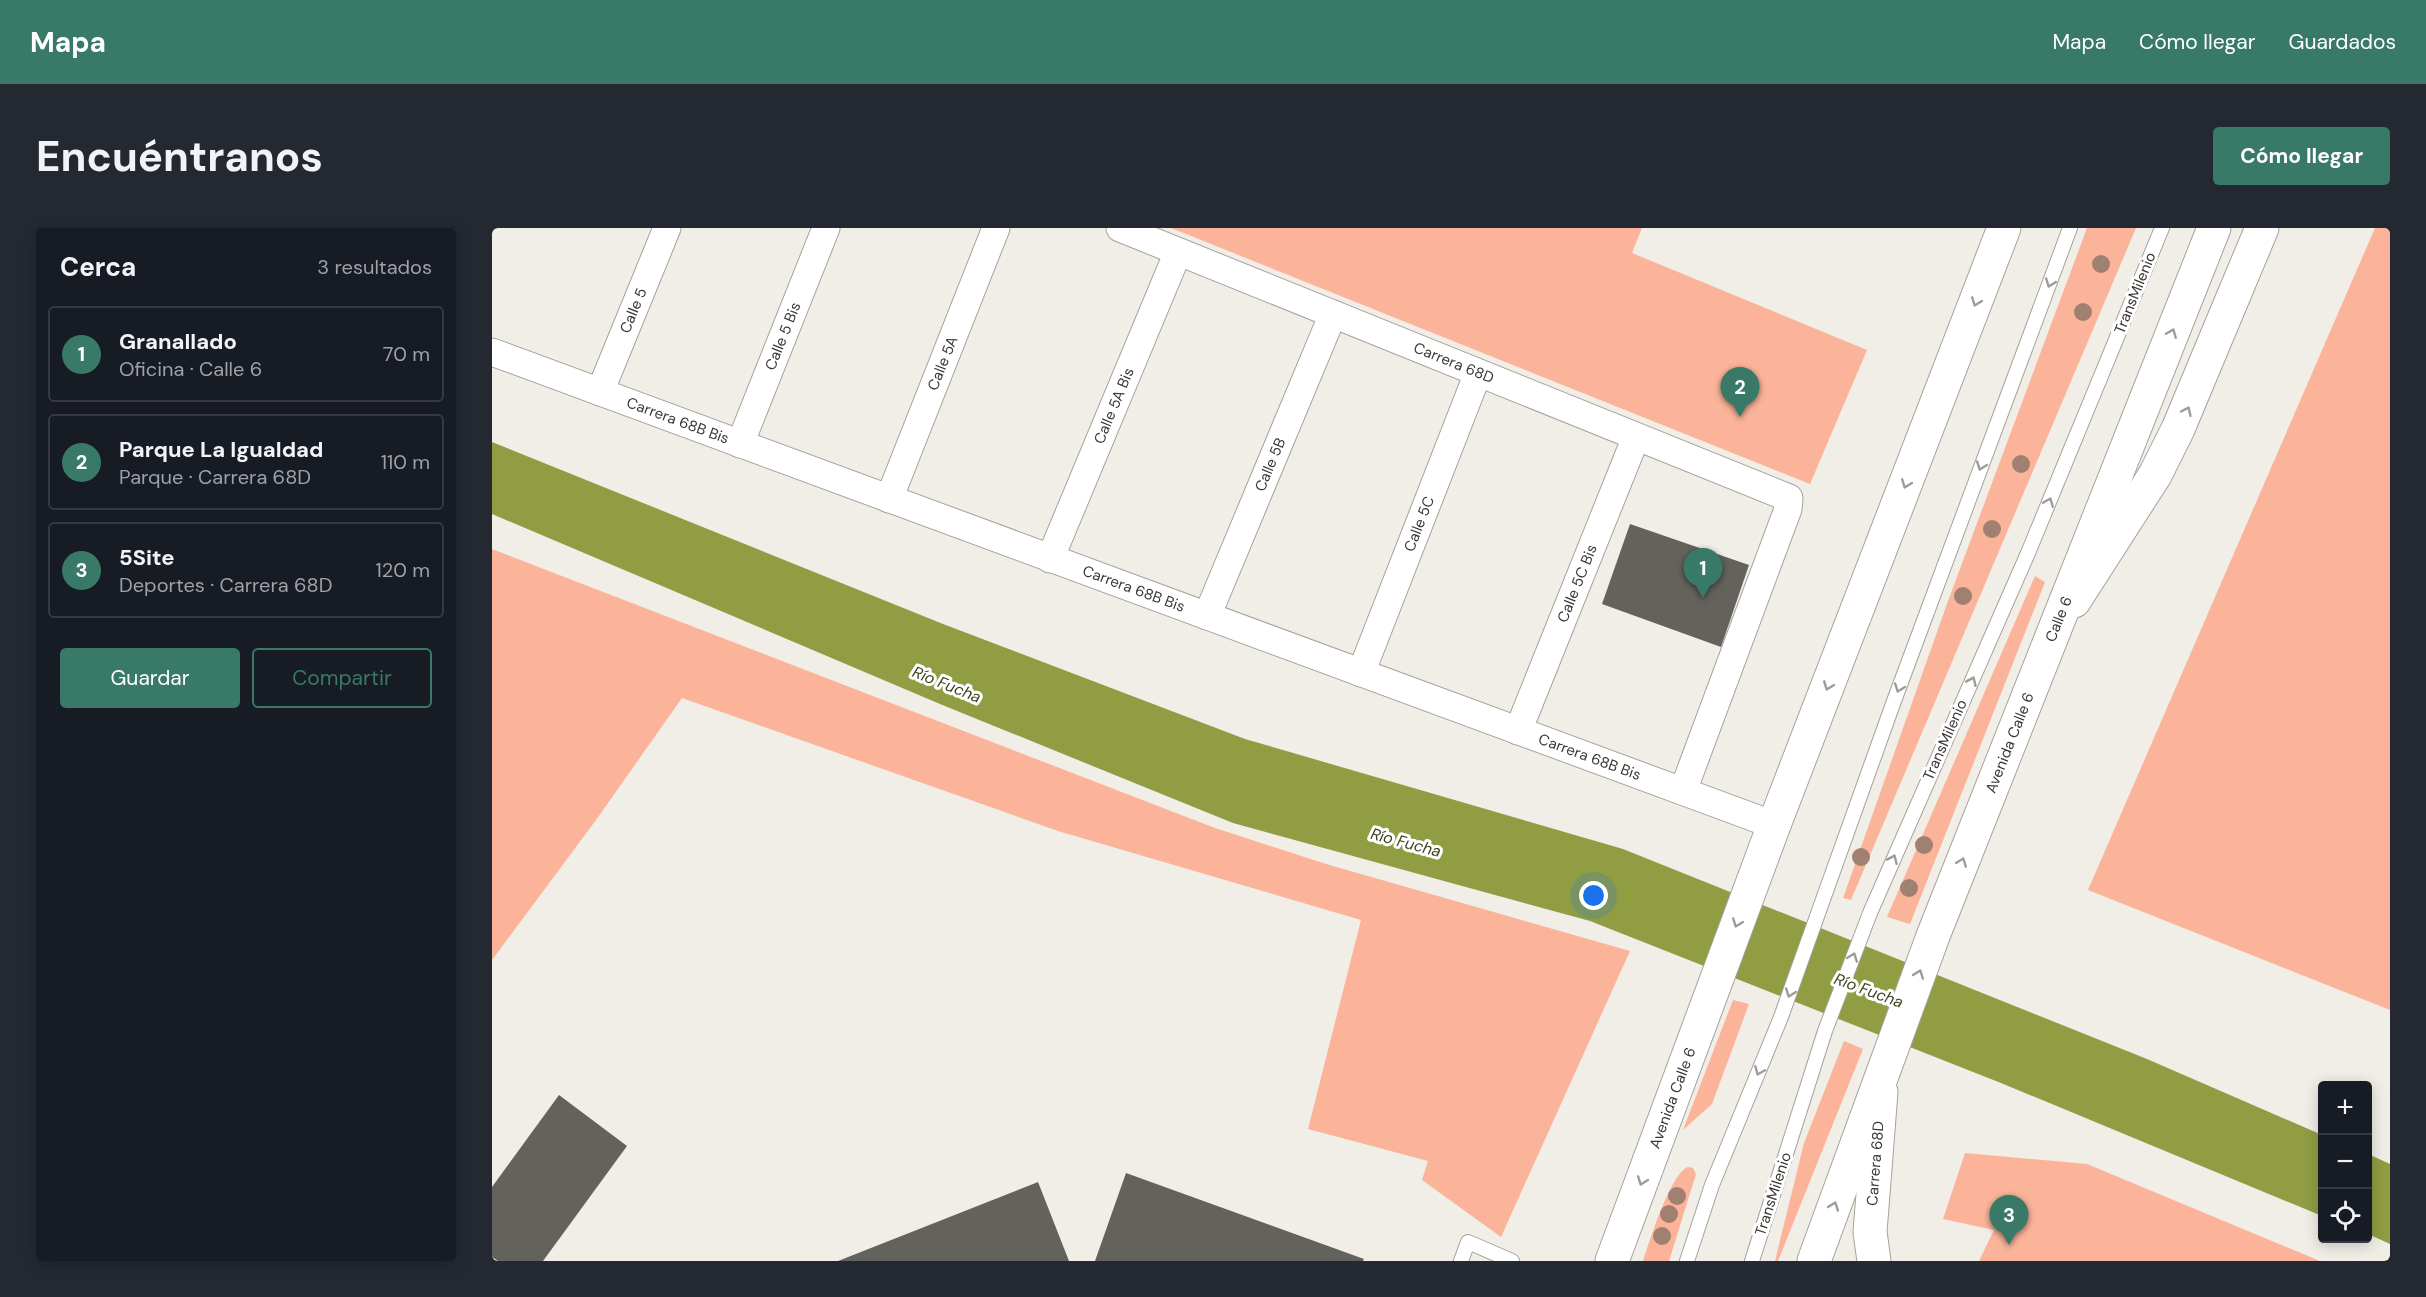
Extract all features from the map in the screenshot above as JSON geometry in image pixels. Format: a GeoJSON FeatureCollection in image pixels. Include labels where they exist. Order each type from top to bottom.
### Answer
{"type":"FeatureCollection","features":[{"type":"Feature","properties":{"kind":"main road","name":"Avenida Calle 6"},"geometry":{"type":"LineString","coordinates":[[1612,1261],[1712,988],[2004,228]]}},
{"type":"Feature","properties":{"kind":"main road","name":"Avenida Calle 6"},"geometry":{"type":"LineString","coordinates":[[1814,1261],[1933,936],[2048,640],[2214,228]]}},
{"type":"Feature","properties":{"kind":"main road","name":"Calle 6"},"geometry":{"type":"LineString","coordinates":[[2048,640],[2162,414],[2241,228]]}},
{"type":"Feature","properties":{"kind":"main road","name":"Calle 6"},"geometry":{"type":"LineString","coordinates":[[2048,640],[2155,475],[2196,390],[2262,228]]}},
{"type":"Feature","properties":{"kind":"main road","name":"Carrera 68D"},"geometry":{"type":"LineString","coordinates":[[1874,1261],[1870,1232],[1883,1068]]}},
{"type":"Feature","properties":{"kind":"street","name":"Calle 5"},"geometry":{"type":"LineString","coordinates":[[600,392],[667,228]]}},
{"type":"Feature","properties":{"kind":"street","name":"Calle 5 Bis"},"geometry":{"type":"LineString","coordinates":[[740,444],[826,228]]}},
{"type":"Feature","properties":{"kind":"street","name":"Calle 5A"},"geometry":{"type":"LineString","coordinates":[[889,500],[996,228]]}},
{"type":"Feature","properties":{"kind":"street","name":"Carrera 68D"},"geometry":{"type":"LineString","coordinates":[[1120,228],[1789,498],[1788,509],[1683,791]]}},
{"type":"Feature","properties":{"kind":"street","name":"Calle 5A Bis"},"geometry":{"type":"LineString","coordinates":[[1050,559],[1178,252]]}},
{"type":"Feature","properties":{"kind":"street","name":"Calle 5B"},"geometry":{"type":"LineString","coordinates":[[1207,616],[1333,314]]}},
{"type":"Feature","properties":{"kind":"street","name":"Carrera 68B Bis"},"geometry":{"type":"LineString","coordinates":[[492,352],[1774,825]]}},
{"type":"Feature","properties":{"kind":"street","name":"Calle 5C"},"geometry":{"type":"LineString","coordinates":[[1361,673],[1478,373]]}},
{"type":"Feature","properties":{"kind":"street","name":"Calle 5C Bis"},"geometry":{"type":"LineString","coordinates":[[1518,731],[1636,437]]}},
{"type":"Feature","properties":{"kind":"lane"},"geometry":{"type":"LineString","coordinates":[[1687,1261],[1712,1185],[1782,1017],[1898,690],[2070,228]]}},
{"type":"Feature","properties":{"kind":"lane","name":"TransMilenio"},"geometry":{"type":"LineString","coordinates":[[1752,1261],[1825,1032],[1870,913],[2028,553],[2162,228]]}},
{"type":"Feature","properties":{"kind":"lane"},"geometry":{"type":"LineString","coordinates":[[1461,1261],[1468,1242],[1512,1261]]}},
{"type":"Feature","properties":{"kind":"shaded area"},"geometry":{"type":"Polygon","coordinates":[[[1171,228],[1642,228],[1632,253],[1867,350],[1810,484],[1171,228]]]}},
{"type":"Feature","properties":{"kind":"shaded area"},"geometry":{"type":"Polygon","coordinates":[[[2087,228],[2136,228],[1851,900],[1843,898],[1948,601],[2087,228]]]}},
{"type":"Feature","properties":{"kind":"shaded area"},"geometry":{"type":"Polygon","coordinates":[[[2375,228],[2390,228],[2390,1010],[2088,890],[2375,228]]]}},
{"type":"Feature","properties":{"kind":"shaded area"},"geometry":{"type":"Polygon","coordinates":[[[492,549],[1215,828],[1326,864],[1630,951],[1501,1237],[1422,1180],[1428,1161],[1308,1129],[1361,920],[1058,831],[682,698],[596,820],[492,960],[492,549]]]}},
{"type":"Feature","properties":{"kind":"shaded area"},"geometry":{"type":"Polygon","coordinates":[[[2035,576],[2045,582],[1910,924],[1887,917],[2035,576]]]}},
{"type":"Feature","properties":{"kind":"shaded area"},"geometry":{"type":"Polygon","coordinates":[[[1733,1000],[1749,1004],[1712,1104],[1683,1130],[1733,1000]]]}},
{"type":"Feature","properties":{"kind":"shaded area"},"geometry":{"type":"Polygon","coordinates":[[[1844,1041],[1863,1049],[1778,1261],[1775,1261],[1804,1143],[1844,1041]]]}},
{"type":"Feature","properties":{"kind":"shaded area"},"geometry":{"type":"Polygon","coordinates":[[[1965,1153],[2087,1164],[2320,1261],[1979,1261],[1994,1230],[1943,1219],[1965,1153]]]}},
{"type":"Feature","properties":{"kind":"shaded area"},"geometry":{"type":"Polygon","coordinates":[[[1688,1167],[1693,1168],[1696,1174],[1669,1261],[1643,1261],[1674,1182],[1688,1167]]]}},
{"type":"Feature","properties":{"kind":"water","name":"Río Fucha"},"geometry":{"type":"Polygon","coordinates":[[[492,442],[943,624],[1245,739],[1623,849],[2147,1059],[2318,1133],[2318,1214],[2001,1083],[1590,921],[1233,823],[940,704],[492,514],[492,442]]]}},
{"type":"Feature","properties":{"kind":"water"},"geometry":{"type":"Polygon","coordinates":[[[2372,1156],[2390,1164],[2390,1244],[2372,1236],[2372,1156]]]}},
{"type":"Feature","properties":{"kind":"building"},"geometry":{"type":"Polygon","coordinates":[[[1630,524],[1749,565],[1721,647],[1602,604],[1630,524]]]}},
{"type":"Feature","properties":{"kind":"building"},"geometry":{"type":"Polygon","coordinates":[[[559,1095],[627,1146],[543,1261],[498,1261],[492,1257],[492,1187],[559,1095]]]}},
{"type":"Feature","properties":{"kind":"building"},"geometry":{"type":"Polygon","coordinates":[[[1126,1173],[1364,1259],[1363,1261],[1095,1261],[1126,1173]]]}},
{"type":"Feature","properties":{"kind":"building"},"geometry":{"type":"Polygon","coordinates":[[[1038,1182],[1069,1261],[838,1261],[1038,1182]]]}},
{"type":"Feature","properties":{"kind":"place","name":"Parque La Igualdad"},"geometry":{"type":"Point","coordinates":[1740,417]}},
{"type":"Feature","properties":{"kind":"place","name":"Granallado"},"geometry":{"type":"Point","coordinates":[1703,598]}},
{"type":"Feature","properties":{"kind":"place","name":"5Site"},"geometry":{"type":"Point","coordinates":[2009,1245]}}]}
